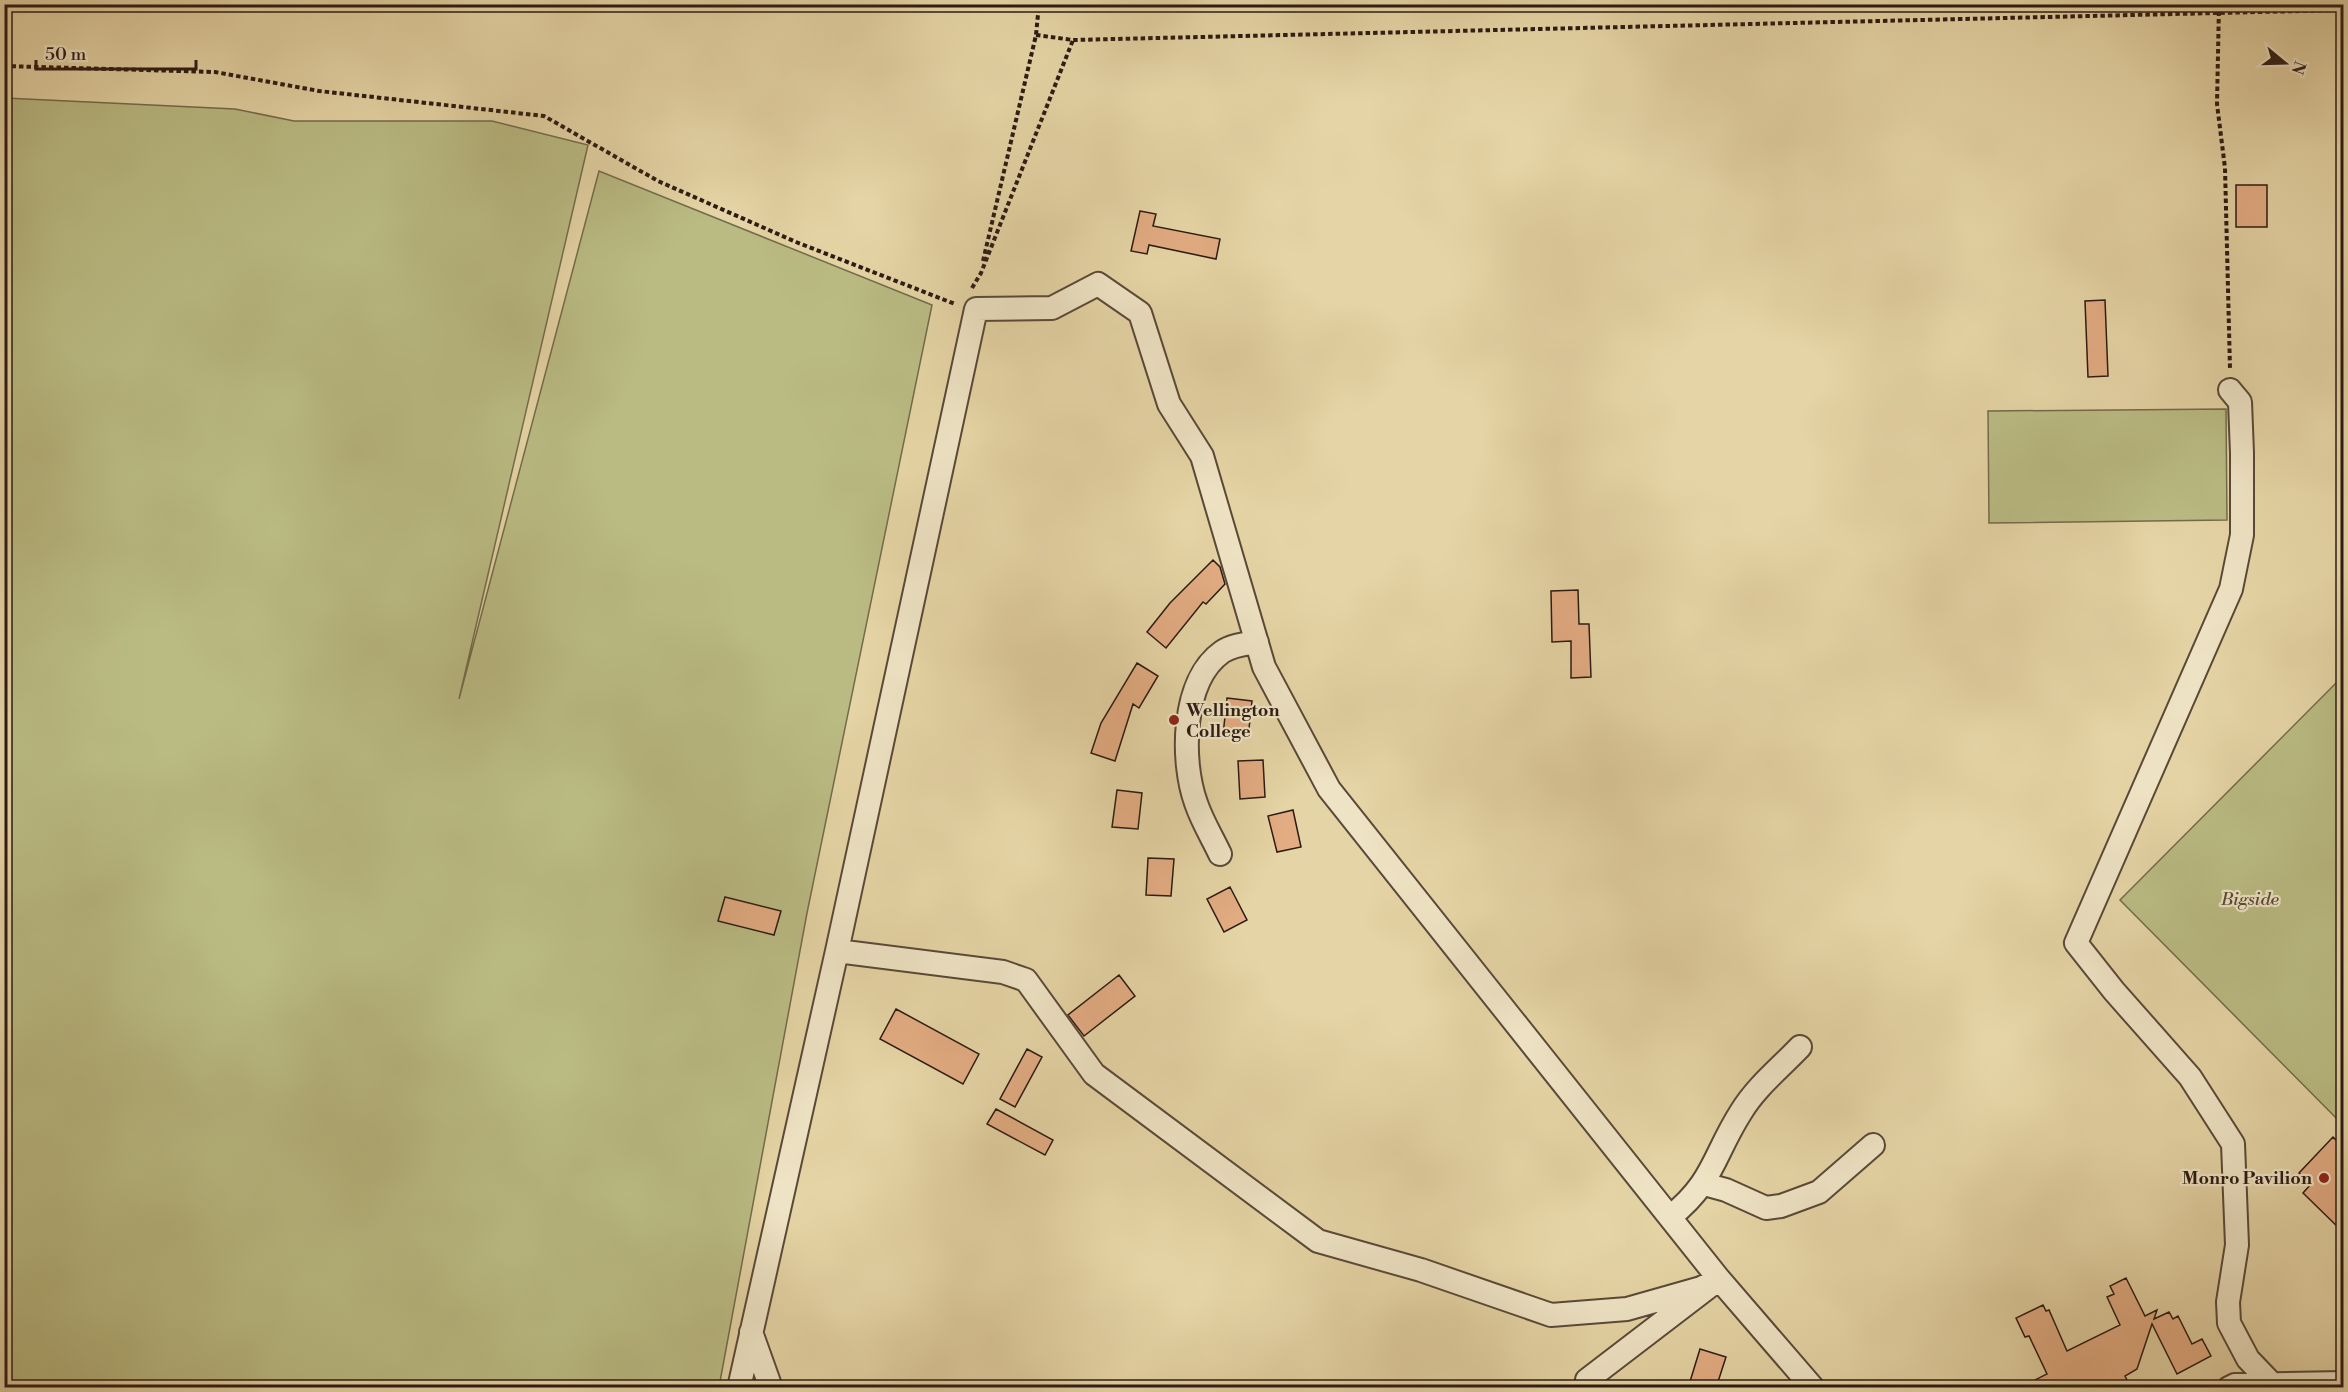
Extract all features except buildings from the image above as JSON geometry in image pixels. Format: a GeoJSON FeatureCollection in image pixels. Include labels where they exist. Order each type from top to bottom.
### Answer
{"type":"FeatureCollection","features":[{"type":"Feature","properties":{"kind":"lane"},"geometry":{"type":"LineString","coordinates":[[739,1388],[837,951],[976,309],[1052,308],[1098,284],[1140,313],[1169,404],[1202,456],[1264,667],[1329,789],[1719,1279],[1814,1388]]}},
{"type":"Feature","properties":{"kind":"lane"},"geometry":{"type":"LineString","coordinates":[[2230,390],[2240,402],[2242,453],[2242,535],[2230,589],[2076,943],[2114,991],[2190,1077],[2234,1144],[2237,1245],[2228,1302],[2229,1323],[2248,1359],[2271,1384]]}},
{"type":"Feature","properties":{"kind":"lane"},"geometry":{"type":"LineString","coordinates":[[1220,854],[1196,803],[1188,768],[1192,698],[1210,664],[1222,652],[1235,646],[1257,642]]}},
{"type":"Feature","properties":{"kind":"lane"},"geometry":{"type":"LineString","coordinates":[[837,951],[1003,972],[1026,980],[1094,1074],[1318,1241],[1421,1270],[1551,1315],[1628,1309],[1701,1288],[1719,1279]]}},
{"type":"Feature","properties":{"kind":"lane"},"geometry":{"type":"LineString","coordinates":[[1670,1217],[1690,1201],[1704,1184],[1742,1110],[1800,1047]]}},
{"type":"Feature","properties":{"kind":"lane"},"geometry":{"type":"LineString","coordinates":[[1704,1184],[1726,1190],[1766,1208],[1780,1206],[1819,1192],[1873,1145]]}},
{"type":"Feature","properties":{"kind":"lane"},"geometry":{"type":"LineString","coordinates":[[1587,1380],[1719,1279]]}},
{"type":"Feature","properties":{"kind":"lane"},"geometry":{"type":"LineString","coordinates":[[751,1332],[771,1388]]}},
{"type":"Feature","properties":{"kind":"lane"},"geometry":{"type":"LineString","coordinates":[[2229,1388],[2271,1384],[2343,1383]]}},
{"type":"Feature","properties":{"kind":"path"},"geometry":{"type":"LineString","coordinates":[[981,273],[1036,35],[1040,4]]}},
{"type":"Feature","properties":{"kind":"path"},"geometry":{"type":"LineString","coordinates":[[2219,4],[2217,104],[2225,168],[2230,390]]}},
{"type":"Feature","properties":{"kind":"path"},"geometry":{"type":"LineString","coordinates":[[1036,35],[1073,40],[2343,10]]}},
{"type":"Feature","properties":{"kind":"path"},"geometry":{"type":"LineString","coordinates":[[971,290],[981,273],[1073,40]]}},
{"type":"Feature","properties":{"kind":"path"},"geometry":{"type":"LineString","coordinates":[[4,66],[215,72],[319,92],[544,116],[658,181],[796,242],[962,306]]}},
{"type":"Feature","properties":{"kind":"green space"},"geometry":{"type":"Polygon","coordinates":[[[5,98],[235,109],[294,121],[492,121],[588,145],[459,699],[599,171],[932,305],[807,913],[719,1387],[5,1388],[5,98]]]}},
{"type":"Feature","properties":{"kind":"green space"},"geometry":{"type":"Polygon","coordinates":[[[2226,409],[2227,520],[1989,523],[1988,411],[2226,409]]]}},
{"type":"Feature","properties":{"kind":"green space","name":"Bigside"},"geometry":{"type":"Polygon","coordinates":[[[2343,676],[2343,1125],[2120,900],[2343,676]]]}},
{"type":"Feature","properties":{"kind":"railway"},"geometry":{"type":"LineString","coordinates":[[4,6],[50,4]]}},
{"type":"Feature","properties":{"kind":"place","name":"Wellington College"},"geometry":{"type":"Point","coordinates":[1174,720]}},
{"type":"Feature","properties":{"kind":"place","name":"Monro Pavilion"},"geometry":{"type":"Point","coordinates":[2324,1178]}}]}
